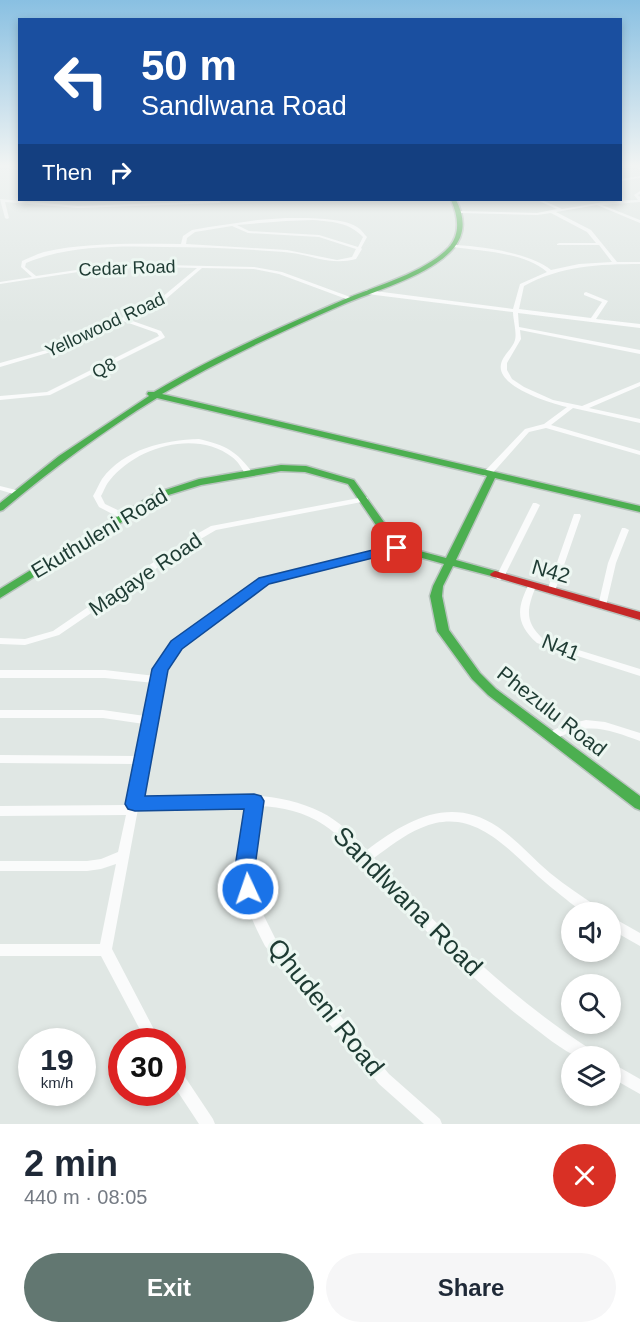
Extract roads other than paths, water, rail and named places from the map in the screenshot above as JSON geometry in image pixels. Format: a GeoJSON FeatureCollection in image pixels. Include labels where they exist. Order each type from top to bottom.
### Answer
{"type":"FeatureCollection","features":[{"type":"Feature","properties":{"kind":"street"},"geometry":{"type":"LineString","coordinates":[[0,508],[84,438],[151,394],[217,360],[425,266],[452,246],[462,224],[461,218]]}},
{"type":"Feature","properties":{"kind":"street"},"geometry":{"type":"LineString","coordinates":[[566,218],[585,227],[616,263]]}},
{"type":"Feature","properties":{"kind":"street"},"geometry":{"type":"LineString","coordinates":[[34,276],[22,264],[30,258],[47,254],[146,245],[292,252],[337,261],[354,258],[365,234],[356,226],[346,222],[278,220],[190,233],[185,237],[183,246]]}},
{"type":"Feature","properties":{"kind":"street"},"geometry":{"type":"LineString","coordinates":[[234,225],[248,232],[319,236],[360,249]]}},
{"type":"Feature","properties":{"kind":"street"},"geometry":{"type":"LineString","coordinates":[[559,244],[598,244]]}},
{"type":"Feature","properties":{"kind":"street"},"geometry":{"type":"LineString","coordinates":[[452,246],[497,252],[531,262],[551,273]]}},
{"type":"Feature","properties":{"kind":"street"},"geometry":{"type":"LineString","coordinates":[[254,268],[263,250]]}},
{"type":"Feature","properties":{"kind":"street"},"geometry":{"type":"LineString","coordinates":[[640,263],[616,263],[551,273],[522,285],[515,310],[518,339],[504,363],[507,376],[535,395],[640,421]]}},
{"type":"Feature","properties":{"kind":"street","name":"Cedar Road"},"geometry":{"type":"LineString","coordinates":[[0,283],[117,265],[254,268],[280,273],[351,299]]}},
{"type":"Feature","properties":{"kind":"street","name":"Yellowood Road"},"geometry":{"type":"LineString","coordinates":[[0,365],[41,355],[124,320],[166,299],[201,267]]}},
{"type":"Feature","properties":{"kind":"street"},"geometry":{"type":"LineString","coordinates":[[367,292],[640,326]]}},
{"type":"Feature","properties":{"kind":"street"},"geometry":{"type":"LineString","coordinates":[[586,294],[605,301],[593,319]]}},
{"type":"Feature","properties":{"kind":"street","name":"Q8"},"geometry":{"type":"LineString","coordinates":[[0,398],[40,396],[58,391],[162,337],[159,332],[124,320]]}},
{"type":"Feature","properties":{"kind":"street"},"geometry":{"type":"LineString","coordinates":[[517,328],[640,352]]}},
{"type":"Feature","properties":{"kind":"street"},"geometry":{"type":"LineString","coordinates":[[583,408],[640,384]]}},
{"type":"Feature","properties":{"kind":"street"},"geometry":{"type":"LineString","coordinates":[[151,394],[640,509]]}},
{"type":"Feature","properties":{"kind":"street"},"geometry":{"type":"LineString","coordinates":[[490,474],[527,430],[546,426],[572,406]]}},
{"type":"Feature","properties":{"kind":"street"},"geometry":{"type":"LineString","coordinates":[[546,426],[640,453]]}},
{"type":"Feature","properties":{"kind":"street"},"geometry":{"type":"LineString","coordinates":[[123,516],[102,506],[96,496],[105,481],[125,461],[141,451],[184,442],[206,443],[235,456],[249,473]]}},
{"type":"Feature","properties":{"kind":"street","name":"Ekuthuleni Road"},"geometry":{"type":"LineString","coordinates":[[0,594],[159,495],[179,486],[249,473],[295,468],[324,473],[351,482],[397,548]]}},
{"type":"Feature","properties":{"kind":"street","name":"Phezulu Road"},"geometry":{"type":"LineString","coordinates":[[490,474],[452,561],[438,586],[437,610],[444,631],[476,676],[492,692],[640,804]]}},
{"type":"Feature","properties":{"kind":"street"},"geometry":{"type":"LineString","coordinates":[[0,488],[17,492]]}},
{"type":"Feature","properties":{"kind":"street","name":"Magaye Road"},"geometry":{"type":"LineString","coordinates":[[0,641],[26,642],[56,633],[189,542],[214,528],[364,499]]}},
{"type":"Feature","properties":{"kind":"street"},"geometry":{"type":"LineString","coordinates":[[500,577],[536,505]]}},
{"type":"Feature","properties":{"kind":"street"},"geometry":{"type":"LineString","coordinates":[[550,591],[577,516]]}},
{"type":"Feature","properties":{"kind":"street"},"geometry":{"type":"LineString","coordinates":[[602,606],[612,563],[626,530]]}},
{"type":"Feature","properties":{"kind":"street"},"geometry":{"type":"LineString","coordinates":[[146,1028],[105,950],[158,680],[165,658],[176,645],[264,581],[397,548],[452,561]]}},
{"type":"Feature","properties":{"kind":"street","name":"N42"},"geometry":{"type":"LineString","coordinates":[[452,561],[500,577],[640,616]]}},
{"type":"Feature","properties":{"kind":"street","name":"N41"},"geometry":{"type":"LineString","coordinates":[[532,586],[522,609],[532,635],[540,642],[640,673]]}},
{"type":"Feature","properties":{"kind":"street"},"geometry":{"type":"LineString","coordinates":[[0,674],[105,674],[158,680]]}},
{"type":"Feature","properties":{"kind":"street"},"geometry":{"type":"LineString","coordinates":[[0,714],[103,714],[150,721]]}},
{"type":"Feature","properties":{"kind":"street"},"geometry":{"type":"LineString","coordinates":[[551,736],[576,724],[598,723],[640,737]]}},
{"type":"Feature","properties":{"kind":"street"},"geometry":{"type":"LineString","coordinates":[[0,759],[142,760]]}},
{"type":"Feature","properties":{"kind":"street","name":"Sandlwana Road"},"geometry":{"type":"LineString","coordinates":[[134,807],[254,801],[288,805],[321,817],[338,829],[400,896],[489,982],[551,1032],[573,1046]]}},
{"type":"Feature","properties":{"kind":"street","name":"Qhudeni Road"},"geometry":{"type":"LineString","coordinates":[[254,801],[245,867],[255,918],[270,942],[384,1079],[435,1124]]}},
{"type":"Feature","properties":{"kind":"street"},"geometry":{"type":"LineString","coordinates":[[0,811],[134,807]]}},
{"type":"Feature","properties":{"kind":"street"},"geometry":{"type":"LineString","coordinates":[[366,857],[409,827],[425,820],[452,817],[466,819],[500,833],[546,877],[581,902]]}},
{"type":"Feature","properties":{"kind":"street"},"geometry":{"type":"LineString","coordinates":[[0,866],[87,866],[101,864],[124,855]]}},
{"type":"Feature","properties":{"kind":"street"},"geometry":{"type":"LineString","coordinates":[[621,929],[640,940]]}},
{"type":"Feature","properties":{"kind":"street"},"geometry":{"type":"LineString","coordinates":[[0,950],[105,950]]}},
{"type":"Feature","properties":{"kind":"street"},"geometry":{"type":"LineString","coordinates":[[621,1076],[640,1087]]}},
{"type":"Feature","properties":{"kind":"street"},"geometry":{"type":"LineString","coordinates":[[186,1091],[208,1124]]}}]}
